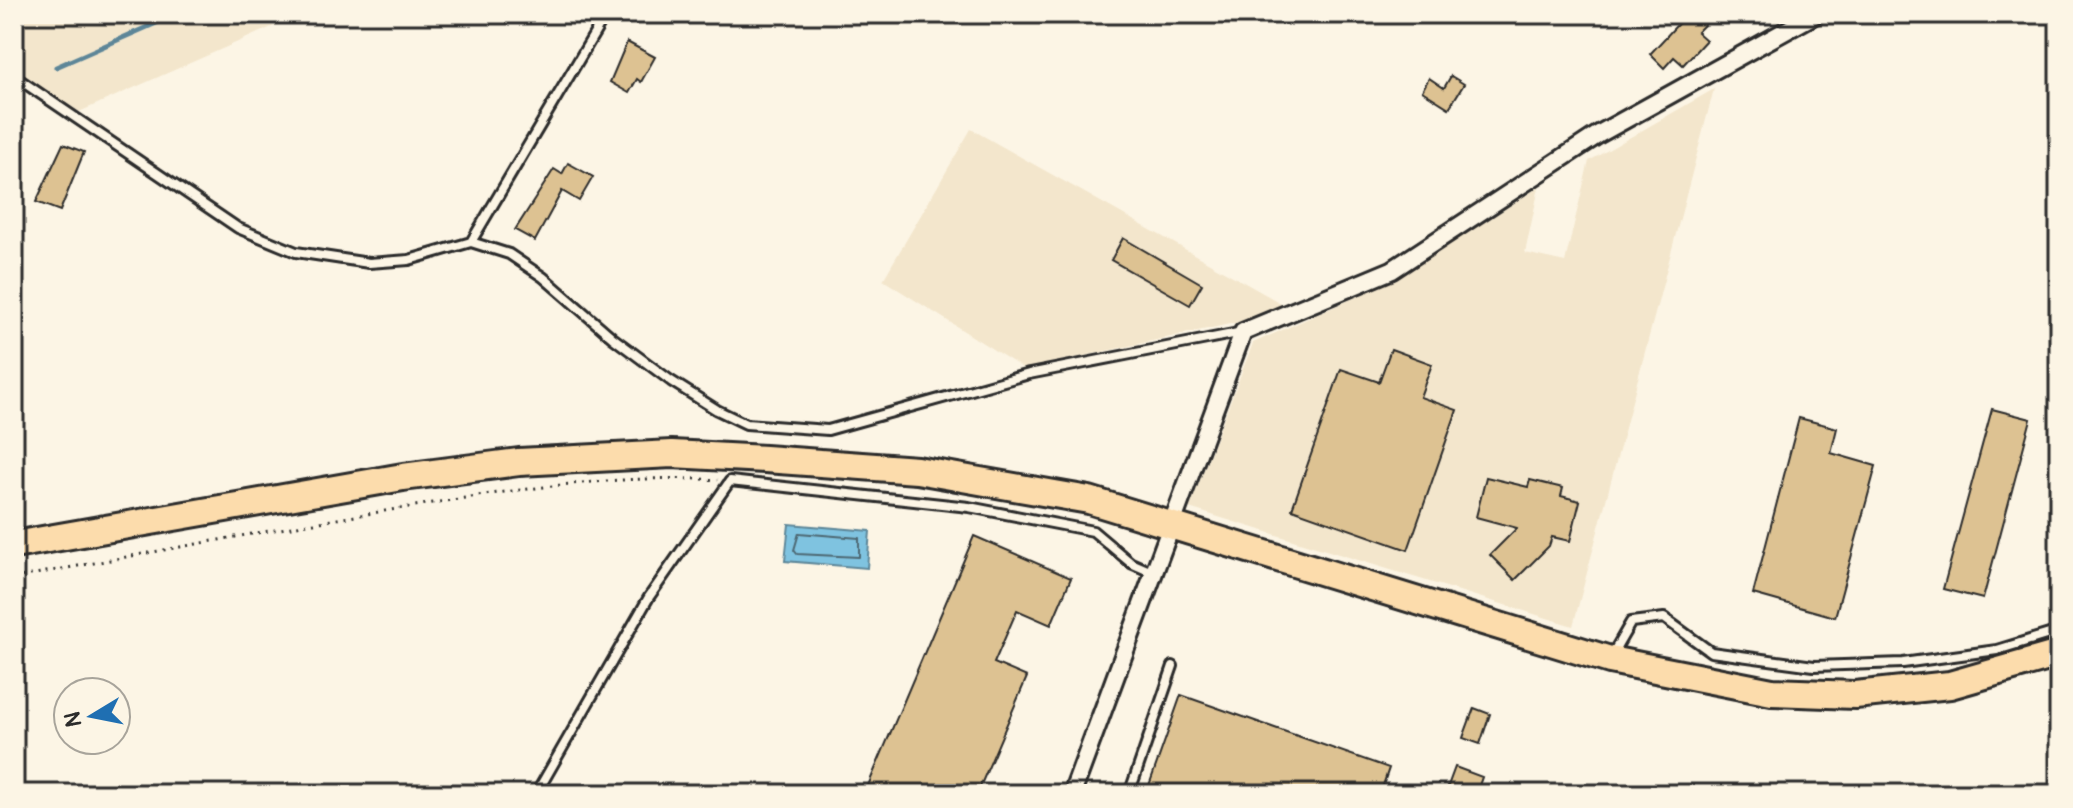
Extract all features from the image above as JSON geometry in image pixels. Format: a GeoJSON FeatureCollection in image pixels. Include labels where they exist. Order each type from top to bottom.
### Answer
{"type":"FeatureCollection","features":[{"type":"Feature","properties":{"kind":"main road"},"geometry":{"type":"LineString","coordinates":[[14,545],[403,477],[519,462],[672,454],[917,470],[1089,500],[1610,660],[1772,692],[1855,695],[1950,685],[2059,654]]}},
{"type":"Feature","properties":{"kind":"street"},"geometry":{"type":"LineString","coordinates":[[1072,794],[1243,332],[1392,270],[1599,134],[1816,14]]}},
{"type":"Feature","properties":{"kind":"lane"},"geometry":{"type":"LineString","coordinates":[[471,242],[606,14]]}},
{"type":"Feature","properties":{"kind":"lane"},"geometry":{"type":"LineString","coordinates":[[14,76],[238,228],[296,252],[369,263],[409,260],[471,242],[509,254],[543,277],[613,338],[717,410],[746,424],[828,430],[1029,374],[1243,332]]}},
{"type":"Feature","properties":{"kind":"lane"},"geometry":{"type":"LineString","coordinates":[[536,794],[649,597],[730,481],[969,507],[1093,531],[1131,563],[1154,573]]}},
{"type":"Feature","properties":{"kind":"lane"},"geometry":{"type":"LineString","coordinates":[[1610,660],[1631,622],[1664,618],[1711,652],[1814,666],[1919,661],[1997,650],[2059,631]]}},
{"type":"Feature","properties":{"kind":"lane"},"geometry":{"type":"LineString","coordinates":[[1129,794],[1173,666]]}},
{"type":"Feature","properties":{"kind":"path"},"geometry":{"type":"LineString","coordinates":[[14,578],[491,493],[680,478],[730,481]]}},
{"type":"Feature","properties":{"kind":"shaded area"},"geometry":{"type":"Polygon","coordinates":[[[14,14],[301,14],[79,112],[14,70],[14,14]]]}},
{"type":"Feature","properties":{"kind":"shaded area"},"geometry":{"type":"Polygon","coordinates":[[[1714,89],[1573,626],[1189,508],[1253,343],[1394,280],[1539,187],[1525,253],[1565,262],[1589,161],[1714,89]]]}},
{"type":"Feature","properties":{"kind":"shaded area"},"geometry":{"type":"Polygon","coordinates":[[[971,129],[1293,310],[1024,369],[883,280],[971,129]]]}},
{"type":"Feature","properties":{"kind":"water"},"geometry":{"type":"Polygon","coordinates":[[[789,524],[870,531],[867,568],[785,561],[789,524]]]}},
{"type":"Feature","properties":{"kind":"building"},"geometry":{"type":"Polygon","coordinates":[[[1687,14],[1697,14],[1706,23],[1697,32],[1706,40],[1683,65],[1674,57],[1664,68],[1650,54],[1687,14]]]}},
{"type":"Feature","properties":{"kind":"building"},"geometry":{"type":"Polygon","coordinates":[[[627,42],[655,57],[641,82],[637,79],[629,93],[610,82],[627,42]]]}},
{"type":"Feature","properties":{"kind":"building"},"geometry":{"type":"Polygon","coordinates":[[[1451,76],[1464,84],[1449,108],[1422,91],[1429,78],[1444,88],[1451,76]]]}},
{"type":"Feature","properties":{"kind":"building"},"geometry":{"type":"Polygon","coordinates":[[[63,144],[84,152],[60,211],[36,202],[63,144]]]}},
{"type":"Feature","properties":{"kind":"building"},"geometry":{"type":"Polygon","coordinates":[[[568,163],[593,177],[579,201],[562,191],[535,241],[515,230],[554,169],[562,174],[568,163]]]}},
{"type":"Feature","properties":{"kind":"building"},"geometry":{"type":"Polygon","coordinates":[[[1123,238],[1202,284],[1190,305],[1111,260],[1123,238]]]}},
{"type":"Feature","properties":{"kind":"building"},"geometry":{"type":"Polygon","coordinates":[[[1391,349],[1432,364],[1420,397],[1457,410],[1408,550],[1292,509],[1341,369],[1379,382],[1391,349]]]}},
{"type":"Feature","properties":{"kind":"building"},"geometry":{"type":"Polygon","coordinates":[[[1992,409],[2031,419],[1983,599],[1943,589],[1992,409]]]}},
{"type":"Feature","properties":{"kind":"building"},"geometry":{"type":"Polygon","coordinates":[[[1799,418],[1837,428],[1831,453],[1876,466],[1835,617],[1753,594],[1799,418]]]}},
{"type":"Feature","properties":{"kind":"building"},"geometry":{"type":"Polygon","coordinates":[[[1486,477],[1528,487],[1530,480],[1563,488],[1561,496],[1580,501],[1570,541],[1552,537],[1549,546],[1515,580],[1490,555],[1517,528],[1476,517],[1486,477]]]}},
{"type":"Feature","properties":{"kind":"building"},"geometry":{"type":"Polygon","coordinates":[[[974,536],[1071,578],[1051,625],[1017,610],[994,663],[1027,677],[977,794],[882,794],[867,788],[974,536]]]}},
{"type":"Feature","properties":{"kind":"building"},"geometry":{"type":"Polygon","coordinates":[[[1181,695],[1389,768],[1380,794],[1146,794],[1181,695]]]}},
{"type":"Feature","properties":{"kind":"building"},"geometry":{"type":"Polygon","coordinates":[[[1474,708],[1490,714],[1480,744],[1463,738],[1474,708]]]}},
{"type":"Feature","properties":{"kind":"building"},"geometry":{"type":"Polygon","coordinates":[[[1455,767],[1482,777],[1476,794],[1445,794],[1455,767]]]}},
{"type":"Feature","properties":{"kind":"waterway"},"geometry":{"type":"LineString","coordinates":[[56,67],[177,14]]}}]}
